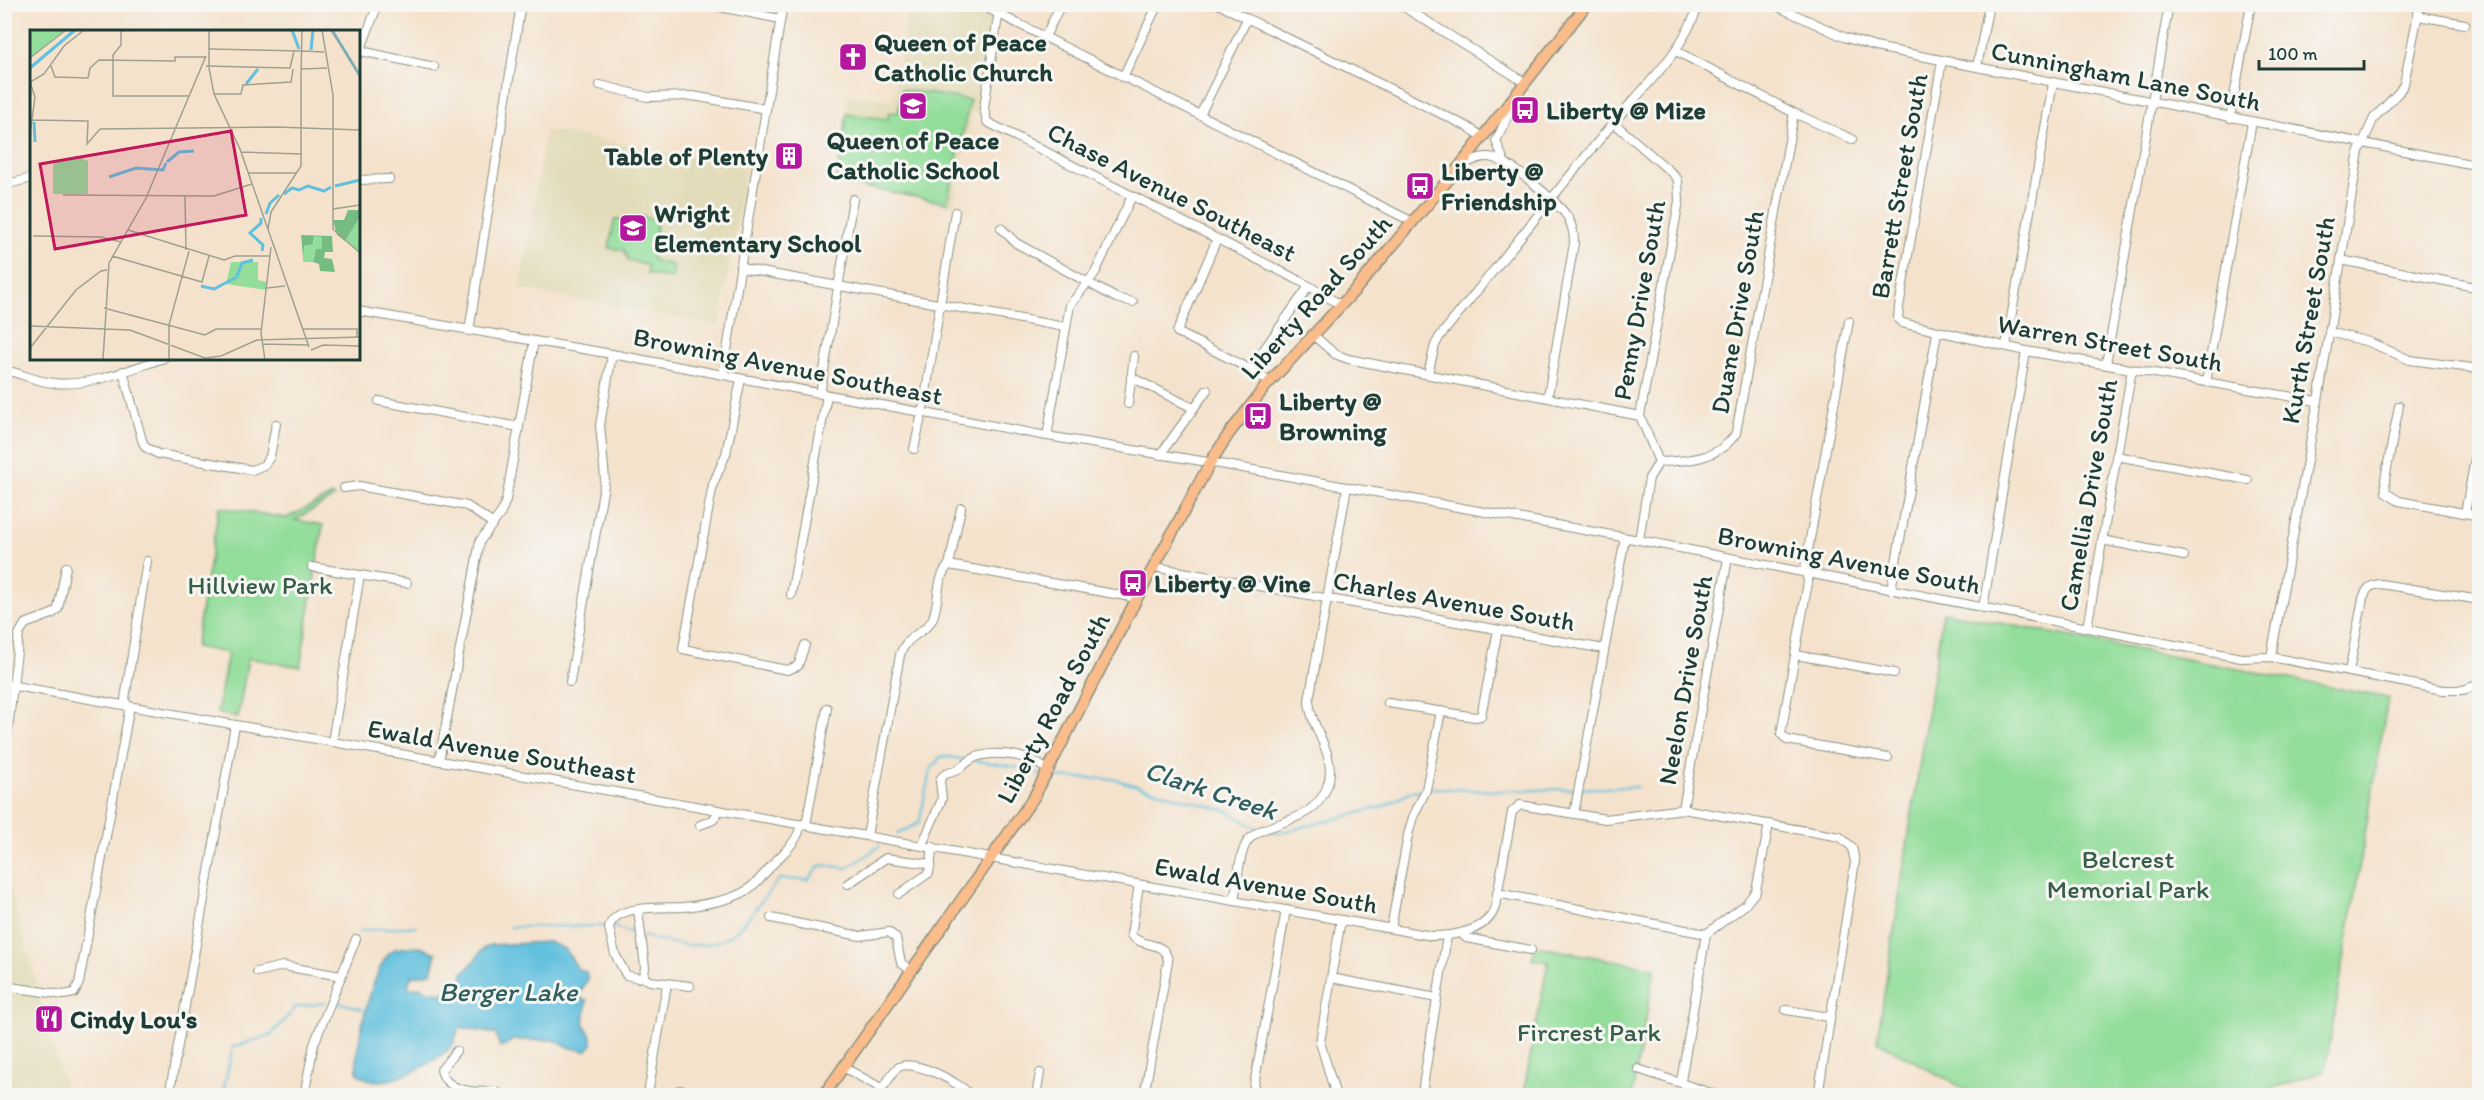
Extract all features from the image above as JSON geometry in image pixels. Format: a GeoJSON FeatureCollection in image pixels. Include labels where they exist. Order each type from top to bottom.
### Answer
{"type":"FeatureCollection","features":[{"type":"Feature","properties":{"kind":"main road","name":"Liberty Road South"},"geometry":{"type":"LineString","coordinates":[[823,1095],[993,858],[1049,771],[1137,598],[1210,463],[1270,382],[1413,222],[1509,105],[1587,4]]}},
{"type":"Feature","properties":{"kind":"street"},"geometry":{"type":"LineString","coordinates":[[378,4],[360,53],[434,67]]}},
{"type":"Feature","properties":{"kind":"street"},"geometry":{"type":"LineString","coordinates":[[469,331],[521,4]]}},
{"type":"Feature","properties":{"kind":"street"},"geometry":{"type":"LineString","coordinates":[[705,4],[780,19]]}},
{"type":"Feature","properties":{"kind":"street"},"geometry":{"type":"LineString","coordinates":[[723,375],[783,4]]}},
{"type":"Feature","properties":{"kind":"street"},"geometry":{"type":"LineString","coordinates":[[980,4],[999,9],[1045,37],[1413,222]]}},
{"type":"Feature","properties":{"kind":"street"},"geometry":{"type":"LineString","coordinates":[[1045,37],[1061,4]]}},
{"type":"Feature","properties":{"kind":"street"},"geometry":{"type":"LineString","coordinates":[[1123,77],[1158,4]]}},
{"type":"Feature","properties":{"kind":"street"},"geometry":{"type":"LineString","coordinates":[[1218,4],[1468,127],[1483,137]]}},
{"type":"Feature","properties":{"kind":"street"},"geometry":{"type":"LineString","coordinates":[[1399,4],[1526,83]]}},
{"type":"Feature","properties":{"kind":"street"},"geometry":{"type":"LineString","coordinates":[[1428,374],[1435,345],[1440,336],[1614,123],[1676,51],[1687,35],[1699,4]]}},
{"type":"Feature","properties":{"kind":"street","name":"Cunningham Lane South"},"geometry":{"type":"LineString","coordinates":[[1772,4],[1859,43],[2480,166]]}},
{"type":"Feature","properties":{"kind":"street"},"geometry":{"type":"LineString","coordinates":[[1977,67],[1989,4]]}},
{"type":"Feature","properties":{"kind":"street","name":"Camellia Drive South"},"geometry":{"type":"LineString","coordinates":[[2106,364],[2169,4]]}},
{"type":"Feature","properties":{"kind":"street"},"geometry":{"type":"LineString","coordinates":[[2230,118],[2251,4]]}},
{"type":"Feature","properties":{"kind":"street","name":"Kurth Street South"},"geometry":{"type":"LineString","coordinates":[[2271,657],[2362,143],[2374,118],[2404,84],[2420,4]]}},
{"type":"Feature","properties":{"kind":"street","name":"Chase Avenue Southeast"},"geometry":{"type":"LineString","coordinates":[[999,9],[984,117],[992,125],[1309,286],[1341,305]]}},
{"type":"Feature","properties":{"kind":"street"},"geometry":{"type":"LineString","coordinates":[[2418,16],[2465,24]]}},
{"type":"Feature","properties":{"kind":"street"},"geometry":{"type":"LineString","coordinates":[[1200,115],[1247,19]]}},
{"type":"Feature","properties":{"kind":"street"},"geometry":{"type":"LineString","coordinates":[[1676,51],[1794,113],[1852,139]]}},
{"type":"Feature","properties":{"kind":"street","name":"Barrett Street South"},"geometry":{"type":"LineString","coordinates":[[1898,319],[1942,60]]}},
{"type":"Feature","properties":{"kind":"street"},"geometry":{"type":"LineString","coordinates":[[2006,346],[2053,83]]}},
{"type":"Feature","properties":{"kind":"street"},"geometry":{"type":"LineString","coordinates":[[600,85],[648,97],[693,96],[766,109]]}},
{"type":"Feature","properties":{"kind":"street"},"geometry":{"type":"LineString","coordinates":[[1504,161],[1496,141],[1507,118],[1509,105]]}},
{"type":"Feature","properties":{"kind":"street","name":"Duane Drive South"},"geometry":{"type":"LineString","coordinates":[[1659,462],[1715,453],[1726,446],[1736,433],[1794,113]]}},
{"type":"Feature","properties":{"kind":"street"},"geometry":{"type":"LineString","coordinates":[[2206,382],[2252,122]]}},
{"type":"Feature","properties":{"kind":"street","name":"Penny Drive South"},"geometry":{"type":"LineString","coordinates":[[1614,123],[1673,174],[1679,188],[1679,201],[1640,416],[1659,462]]}},
{"type":"Feature","properties":{"kind":"street"},"geometry":{"type":"LineString","coordinates":[[1459,167],[1478,158],[1490,157],[1504,161],[1566,215],[1574,237],[1548,396]]}},
{"type":"Feature","properties":{"kind":"street"},"geometry":{"type":"LineString","coordinates":[[4,185],[30,178]]}},
{"type":"Feature","properties":{"kind":"street"},"geometry":{"type":"LineString","coordinates":[[360,180],[389,179]]}},
{"type":"Feature","properties":{"kind":"street"},"geometry":{"type":"LineString","coordinates":[[1047,436],[1070,305],[1095,273],[1132,196]]}},
{"type":"Feature","properties":{"kind":"street"},"geometry":{"type":"LineString","coordinates":[[791,595],[853,199]]}},
{"type":"Feature","properties":{"kind":"street"},"geometry":{"type":"LineString","coordinates":[[914,449],[955,212]]}},
{"type":"Feature","properties":{"kind":"street"},"geometry":{"type":"LineString","coordinates":[[1001,228],[1016,243],[1116,298],[1133,302]]}},
{"type":"Feature","properties":{"kind":"street"},"geometry":{"type":"LineString","coordinates":[[1217,239],[1177,332],[1250,369],[1270,382]]}},
{"type":"Feature","properties":{"kind":"street"},"geometry":{"type":"LineString","coordinates":[[2341,260],[2480,288]]}},
{"type":"Feature","properties":{"kind":"street"},"geometry":{"type":"LineString","coordinates":[[740,268],[1065,327]]}},
{"type":"Feature","properties":{"kind":"street"},"geometry":{"type":"LineString","coordinates":[[1250,369],[1309,286]]}},
{"type":"Feature","properties":{"kind":"street","name":"Browning Avenue Southeast"},"geometry":{"type":"LineString","coordinates":[[360,311],[612,354],[1047,436],[1210,463]]}},
{"type":"Feature","properties":{"kind":"street","name":"Warren Street South"},"geometry":{"type":"LineString","coordinates":[[1898,319],[1906,326],[2026,351],[2317,401]]}},
{"type":"Feature","properties":{"kind":"street"},"geometry":{"type":"LineString","coordinates":[[1849,321],[1805,567],[1808,582],[1782,737],[1787,740],[1888,758]]}},
{"type":"Feature","properties":{"kind":"street"},"geometry":{"type":"LineString","coordinates":[[2330,332],[2369,342],[2410,360],[2480,369]]}},
{"type":"Feature","properties":{"kind":"street"},"geometry":{"type":"LineString","coordinates":[[1891,590],[1936,333]]}},
{"type":"Feature","properties":{"kind":"street"},"geometry":{"type":"LineString","coordinates":[[1313,335],[1342,357],[1640,416]]}},
{"type":"Feature","properties":{"kind":"street"},"geometry":{"type":"LineString","coordinates":[[439,761],[480,542],[506,500],[534,341]]}},
{"type":"Feature","properties":{"kind":"street"},"geometry":{"type":"LineString","coordinates":[[1983,608],[2026,351]]}},
{"type":"Feature","properties":{"kind":"street"},"geometry":{"type":"LineString","coordinates":[[570,681],[605,479],[600,425],[612,354]]}},
{"type":"Feature","properties":{"kind":"street"},"geometry":{"type":"LineString","coordinates":[[1128,404],[1134,356]]}},
{"type":"Feature","properties":{"kind":"street"},"geometry":{"type":"LineString","coordinates":[[4,370],[36,380],[69,384],[158,360]]}},
{"type":"Feature","properties":{"kind":"street","name":"Camellia Drive South"},"geometry":{"type":"LineString","coordinates":[[2087,628],[2132,369]]}},
{"type":"Feature","properties":{"kind":"street"},"geometry":{"type":"LineString","coordinates":[[123,371],[142,440],[146,447],[158,454],[243,469],[259,468],[267,462],[273,450],[276,424]]}},
{"type":"Feature","properties":{"kind":"street"},"geometry":{"type":"LineString","coordinates":[[1131,377],[1193,408]]}},
{"type":"Feature","properties":{"kind":"street"},"geometry":{"type":"LineString","coordinates":[[741,379],[726,454],[713,484],[683,649],[787,670],[798,666],[805,645]]}},
{"type":"Feature","properties":{"kind":"street"},"geometry":{"type":"LineString","coordinates":[[1160,455],[1207,390]]}},
{"type":"Feature","properties":{"kind":"street"},"geometry":{"type":"LineString","coordinates":[[379,401],[519,428]]}},
{"type":"Feature","properties":{"kind":"street"},"geometry":{"type":"LineString","coordinates":[[2400,406],[2396,416],[2385,479],[2386,493],[2399,501],[2480,516]]}},
{"type":"Feature","properties":{"kind":"street"},"geometry":{"type":"LineString","coordinates":[[2116,456],[2248,480]]}},
{"type":"Feature","properties":{"kind":"street"},"geometry":{"type":"LineString","coordinates":[[2465,513],[2475,459]]}},
{"type":"Feature","properties":{"kind":"street"},"geometry":{"type":"LineString","coordinates":[[1639,540],[1649,478],[1659,462]]}},
{"type":"Feature","properties":{"kind":"street","name":"Browning Avenue South"},"geometry":{"type":"LineString","coordinates":[[1210,463],[1639,540],[2241,658],[2271,657],[2443,690],[2463,690],[2480,684]]}},
{"type":"Feature","properties":{"kind":"street"},"geometry":{"type":"LineString","coordinates":[[344,488],[359,486],[456,503],[474,510],[492,523]]}},
{"type":"Feature","properties":{"kind":"street"},"geometry":{"type":"LineString","coordinates":[[1234,900],[1244,849],[1250,838],[1301,816],[1316,803],[1329,780],[1327,754],[1311,716],[1309,700],[1347,487]]}},
{"type":"Feature","properties":{"kind":"street"},"geometry":{"type":"LineString","coordinates":[[867,836],[900,655],[908,638],[931,620],[944,572],[949,565],[961,508]]}},
{"type":"Feature","properties":{"kind":"street"},"geometry":{"type":"LineString","coordinates":[[1625,538],[1574,814],[1619,818],[1683,809],[1840,837],[1852,847],[1855,862],[1818,1095]]}},
{"type":"Feature","properties":{"kind":"street"},"geometry":{"type":"LineString","coordinates":[[2102,540],[2184,556]]}},
{"type":"Feature","properties":{"kind":"street","name":"Neelon Drive South"},"geometry":{"type":"LineString","coordinates":[[1683,809],[1728,558]]}},
{"type":"Feature","properties":{"kind":"street"},"geometry":{"type":"LineString","coordinates":[[4,986],[63,995],[74,993],[80,983],[129,711],[125,699],[147,561]]}},
{"type":"Feature","properties":{"kind":"street"},"geometry":{"type":"LineString","coordinates":[[949,565],[1137,598]]}},
{"type":"Feature","properties":{"kind":"street"},"geometry":{"type":"LineString","coordinates":[[4,764],[8,685],[21,628],[31,621],[56,612],[66,567]]}},
{"type":"Feature","properties":{"kind":"street"},"geometry":{"type":"LineString","coordinates":[[312,567],[407,583]]}},
{"type":"Feature","properties":{"kind":"street","name":"Charles Avenue South"},"geometry":{"type":"LineString","coordinates":[[1155,567],[1604,649]]}},
{"type":"Feature","properties":{"kind":"street"},"geometry":{"type":"LineString","coordinates":[[332,742],[360,575]]}},
{"type":"Feature","properties":{"kind":"street"},"geometry":{"type":"LineString","coordinates":[[2349,672],[2363,598],[2366,589],[2372,585],[2381,584],[2480,600]]}},
{"type":"Feature","properties":{"kind":"street"},"geometry":{"type":"LineString","coordinates":[[1388,703],[1475,717],[1481,716],[1498,630]]}},
{"type":"Feature","properties":{"kind":"street"},"geometry":{"type":"LineString","coordinates":[[1796,655],[1894,673]]}},
{"type":"Feature","properties":{"kind":"street","name":"Ewald Avenue Southeast"},"geometry":{"type":"LineString","coordinates":[[8,685],[993,858]]}},
{"type":"Feature","properties":{"kind":"street"},"geometry":{"type":"LineString","coordinates":[[690,986],[666,984],[626,975],[615,954],[609,935],[610,924],[616,916],[638,909],[686,906],[746,891],[797,839],[804,825],[827,708]]}},
{"type":"Feature","properties":{"kind":"street"},"geometry":{"type":"LineString","coordinates":[[1391,928],[1408,835],[1413,817],[1426,790],[1441,711]]}},
{"type":"Feature","properties":{"kind":"street"},"geometry":{"type":"LineString","coordinates":[[169,1095],[235,725]]}},
{"type":"Feature","properties":{"kind":"street"},"geometry":{"type":"LineString","coordinates":[[922,845],[942,799],[940,780],[946,773],[955,771],[980,755],[1000,754],[1035,761],[1049,771]]}},
{"type":"Feature","properties":{"kind":"street","name":"Ewald Avenue South"},"geometry":{"type":"LineString","coordinates":[[993,858],[1341,920],[1447,936],[1461,933],[1490,918],[1497,893],[1510,818],[1515,808],[1527,804],[1574,814]]}},
{"type":"Feature","properties":{"kind":"street"},"geometry":{"type":"LineString","coordinates":[[700,825],[713,820],[719,811]]}},
{"type":"Feature","properties":{"kind":"street"},"geometry":{"type":"LineString","coordinates":[[1681,1081],[1706,934],[1745,905],[1756,891],[1769,824]]}},
{"type":"Feature","properties":{"kind":"street"},"geometry":{"type":"LineString","coordinates":[[899,894],[929,873],[933,847]]}},
{"type":"Feature","properties":{"kind":"street"},"geometry":{"type":"LineString","coordinates":[[848,884],[886,858],[931,864]]}},
{"type":"Feature","properties":{"kind":"street"},"geometry":{"type":"LineString","coordinates":[[1139,885],[1131,935],[1140,942],[1162,948],[1167,954],[1168,961],[1144,1095]]}},
{"type":"Feature","properties":{"kind":"street"},"geometry":{"type":"LineString","coordinates":[[1497,893],[1706,934]]}},
{"type":"Feature","properties":{"kind":"street"},"geometry":{"type":"LineString","coordinates":[[638,909],[645,967],[642,977]]}},
{"type":"Feature","properties":{"kind":"street"},"geometry":{"type":"LineString","coordinates":[[1252,1095],[1286,910]]}},
{"type":"Feature","properties":{"kind":"street"},"geometry":{"type":"LineString","coordinates":[[771,918],[860,936],[889,932],[896,938],[901,963],[912,971]]}},
{"type":"Feature","properties":{"kind":"street"},"geometry":{"type":"LineString","coordinates":[[1336,1095],[1320,1042],[1341,920]]}},
{"type":"Feature","properties":{"kind":"street"},"geometry":{"type":"LineString","coordinates":[[1461,933],[1466,938],[1531,950]]}},
{"type":"Feature","properties":{"kind":"street"},"geometry":{"type":"LineString","coordinates":[[1425,1095],[1423,1086],[1447,936]]}},
{"type":"Feature","properties":{"kind":"street"},"geometry":{"type":"LineString","coordinates":[[304,1095],[314,1044],[356,939]]}},
{"type":"Feature","properties":{"kind":"street"},"geometry":{"type":"LineString","coordinates":[[258,972],[286,966],[341,976]]}},
{"type":"Feature","properties":{"kind":"street"},"geometry":{"type":"LineString","coordinates":[[1331,978],[1437,998]]}},
{"type":"Feature","properties":{"kind":"street"},"geometry":{"type":"LineString","coordinates":[[645,1095],[650,1092],[666,984]]}},
{"type":"Feature","properties":{"kind":"street"},"geometry":{"type":"LineString","coordinates":[[1786,1010],[1829,1017]]}},
{"type":"Feature","properties":{"kind":"street"},"geometry":{"type":"LineString","coordinates":[[456,1051],[441,1070],[446,1079],[462,1090],[481,1093],[496,1091],[499,1095]]}},
{"type":"Feature","properties":{"kind":"street"},"geometry":{"type":"LineString","coordinates":[[843,1067],[881,1088],[897,1068],[919,1065],[971,1095]]}},
{"type":"Feature","properties":{"kind":"street"},"geometry":{"type":"LineString","coordinates":[[1638,1069],[1720,1095]]}},
{"type":"Feature","properties":{"kind":"street"},"geometry":{"type":"LineString","coordinates":[[1036,1095],[1040,1072]]}},
{"type":"Feature","properties":{"kind":"street"},"geometry":{"type":"LineString","coordinates":[[679,1090],[715,1095]]}},
{"type":"Feature","properties":{"kind":"shaded area","name":"Queen of Peace Catholic School"},"geometry":{"type":"Polygon","coordinates":[[[909,5],[968,6],[986,15],[990,21],[991,40],[979,113],[972,113],[954,205],[834,183],[849,94],[893,100],[909,5]]]}},
{"type":"Feature","properties":{"kind":"shaded area","name":"Wright Elementary School"},"geometry":{"type":"Polygon","coordinates":[[[546,130],[746,167],[719,326],[520,289],[546,130]]]}},
{"type":"Feature","properties":{"kind":"shaded area"},"geometry":{"type":"Polygon","coordinates":[[[4,788],[10,889],[67,1095],[5,1095],[4,788]]]}},
{"type":"Feature","properties":{"kind":"green space"},"geometry":{"type":"Polygon","coordinates":[[[902,89],[970,100],[947,203],[836,182],[847,114],[888,119],[889,112],[898,113],[902,89]]]}},
{"type":"Feature","properties":{"kind":"green space"},"geometry":{"type":"Polygon","coordinates":[[[642,217],[657,220],[652,260],[674,266],[672,278],[647,274],[648,266],[628,260],[624,250],[609,248],[614,221],[617,219],[641,223],[642,217]]]}},
{"type":"Feature","properties":{"kind":"green space","name":"Hillview Park"},"geometry":{"type":"Polygon","coordinates":[[[332,495],[334,497],[295,520],[323,525],[300,667],[248,658],[238,717],[217,713],[228,653],[195,647],[219,507],[287,518],[332,495]]]}},
{"type":"Feature","properties":{"kind":"green space","name":"Belcrest Memorial Park"},"geometry":{"type":"Polygon","coordinates":[[[1943,612],[2388,698],[2325,1071],[2252,1095],[1975,1095],[1877,1041],[1943,612]]]}},
{"type":"Feature","properties":{"kind":"green space","name":"Fircrest Park"},"geometry":{"type":"Polygon","coordinates":[[[1535,946],[1655,968],[1632,1095],[1523,1096],[1548,962],[1532,959],[1535,946]]]}},
{"type":"Feature","properties":{"kind":"water","name":"Berger Lake"},"geometry":{"type":"Polygon","coordinates":[[[549,942],[565,949],[578,969],[586,972],[588,979],[580,993],[581,999],[587,1000],[584,1024],[592,1038],[592,1044],[586,1051],[571,1048],[554,1040],[512,1040],[506,1046],[500,1047],[496,1034],[459,1027],[455,1041],[450,1048],[419,1069],[405,1075],[378,1081],[366,1079],[357,1072],[359,1044],[366,1007],[379,971],[394,949],[417,946],[436,953],[431,973],[411,977],[408,985],[411,989],[421,987],[441,993],[462,987],[463,972],[471,966],[482,950],[490,945],[549,942]]]}},
{"type":"Feature","properties":{"kind":"waterway","name":"Clark Creek"},"geometry":{"type":"LineString","coordinates":[[897,834],[919,823],[930,771],[941,756],[968,760]]}},
{"type":"Feature","properties":{"kind":"waterway","name":"Clark Creek"},"geometry":{"type":"LineString","coordinates":[[976,761],[1032,769],[1040,775]]}},
{"type":"Feature","properties":{"kind":"waterway","name":"Clark Creek"},"geometry":{"type":"LineString","coordinates":[[1048,777],[1113,779],[1227,811],[1258,829]]}},
{"type":"Feature","properties":{"kind":"waterway","name":"Clark Creek"},"geometry":{"type":"LineString","coordinates":[[1430,788],[1495,791],[1637,787]]}},
{"type":"Feature","properties":{"kind":"waterway","name":"Clark Creek"},"geometry":{"type":"LineString","coordinates":[[1266,831],[1279,833],[1382,807],[1413,791],[1424,789]]}},
{"type":"Feature","properties":{"kind":"waterway","name":"Clark Creek"},"geometry":{"type":"LineString","coordinates":[[643,936],[685,945],[706,945],[716,942],[726,938],[739,927],[779,879],[808,880],[820,865],[848,868],[880,846]]}},
{"type":"Feature","properties":{"kind":"waterway"},"geometry":{"type":"LineString","coordinates":[[359,931],[416,926]]}},
{"type":"Feature","properties":{"kind":"waterway","name":"Clark Creek"},"geometry":{"type":"LineString","coordinates":[[510,927],[606,926]]}},
{"type":"Feature","properties":{"kind":"waterway","name":"Clark Creek"},"geometry":{"type":"LineString","coordinates":[[612,926],[638,935]]}},
{"type":"Feature","properties":{"kind":"waterway","name":"Clark Creek"},"geometry":{"type":"LineString","coordinates":[[337,1002],[362,1009]]}},
{"type":"Feature","properties":{"kind":"waterway","name":"Clark Creek"},"geometry":{"type":"LineString","coordinates":[[222,1096],[233,1047],[271,1035],[296,1007],[325,1003]]}},
{"type":"Feature","properties":{"kind":"place","name":"Queen of Peace Catholic Church"},"geometry":{"type":"Point","coordinates":[853,57]}},
{"type":"Feature","properties":{"kind":"place","name":"Queen of Peace Catholic School"},"geometry":{"type":"Point","coordinates":[913,106]}},
{"type":"Feature","properties":{"kind":"place","name":"Liberty @ Mize"},"geometry":{"type":"Point","coordinates":[1525,110]}},
{"type":"Feature","properties":{"kind":"place","name":"Table of Plenty"},"geometry":{"type":"Point","coordinates":[789,156]}},
{"type":"Feature","properties":{"kind":"place","name":"Liberty @ Friendship"},"geometry":{"type":"Point","coordinates":[1420,186]}},
{"type":"Feature","properties":{"kind":"place","name":"Wright Elementary School"},"geometry":{"type":"Point","coordinates":[633,228]}},
{"type":"Feature","properties":{"kind":"place","name":"Liberty @ Browning"},"geometry":{"type":"Point","coordinates":[1258,416]}},
{"type":"Feature","properties":{"kind":"place","name":"Liberty @ Vine"},"geometry":{"type":"Point","coordinates":[1133,583]}},
{"type":"Feature","properties":{"kind":"place","name":"Cindy Lou's"},"geometry":{"type":"Point","coordinates":[49,1019]}}]}
